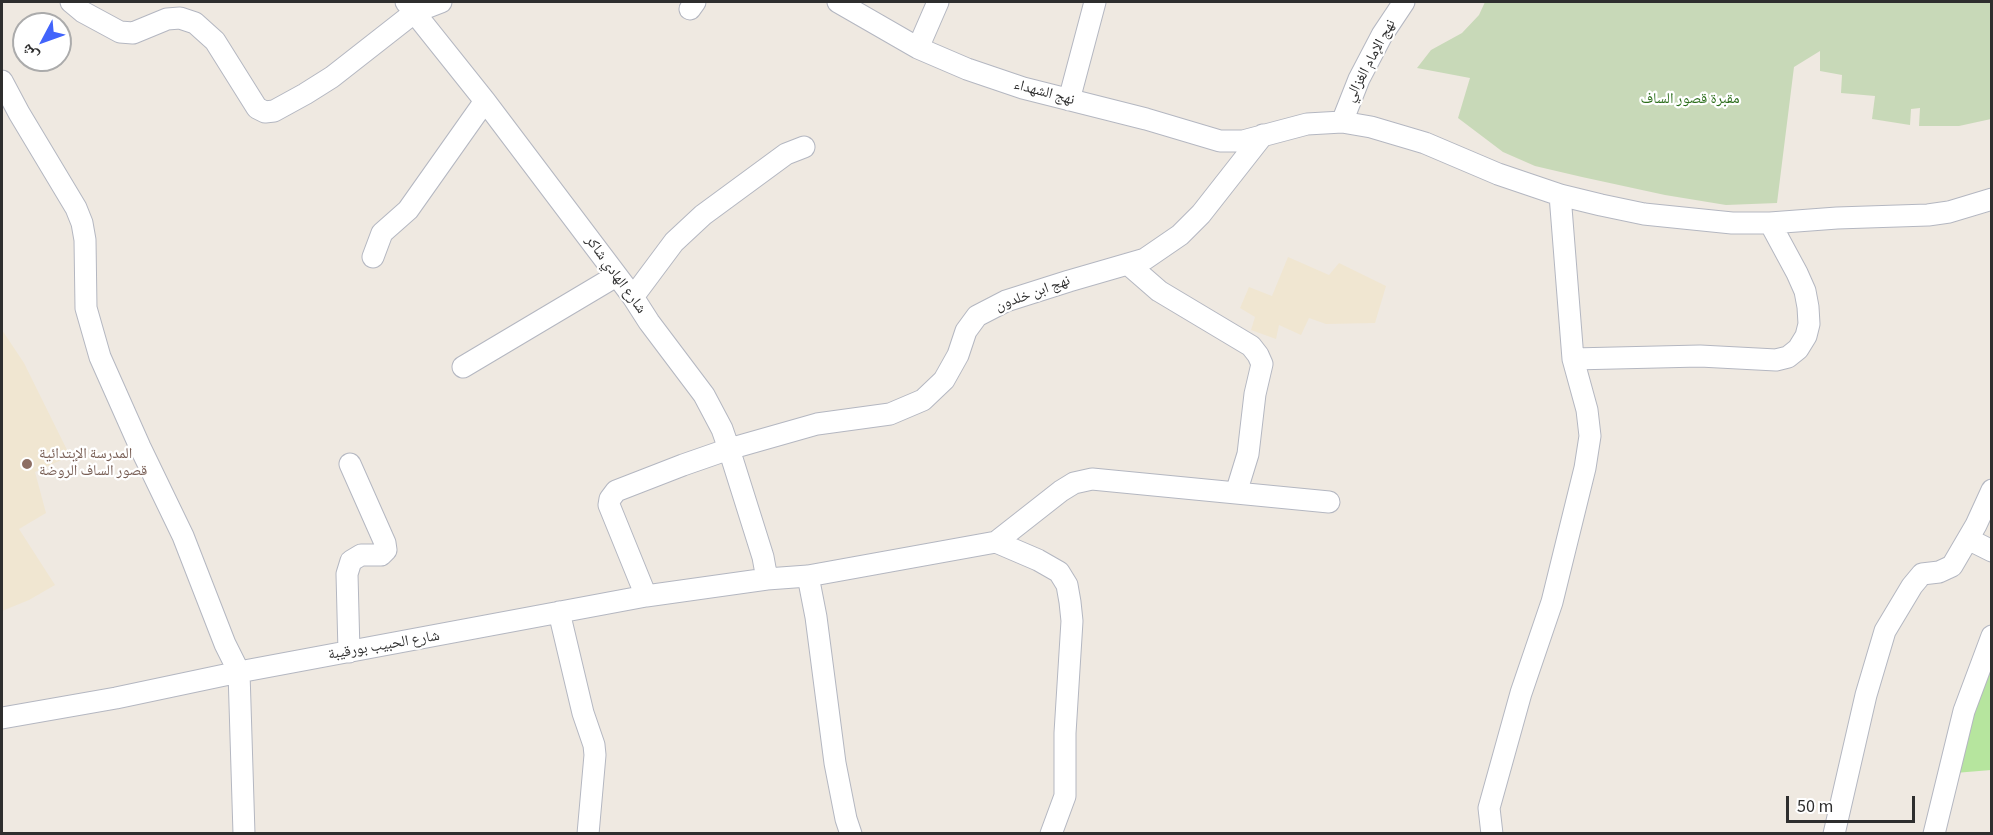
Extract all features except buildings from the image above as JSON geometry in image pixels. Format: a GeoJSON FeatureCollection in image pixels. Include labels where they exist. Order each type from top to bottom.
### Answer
{"type":"FeatureCollection","features":[{"type":"Feature","properties":{"kind":"street"},"geometry":{"type":"LineString","coordinates":[[71,2],[83,12],[120,32],[133,33],[167,19],[180,18],[195,23],[215,41],[257,108],[265,112],[274,111],[332,77],[410,7],[441,2]]}},
{"type":"Feature","properties":{"kind":"street","name":"نهج الشهداء"},"geometry":{"type":"LineString","coordinates":[[838,2],[918,48],[994,79],[1220,141],[1230,142],[1307,124],[1342,122],[1371,127],[1425,144],[1498,174],[1560,195],[1644,214],[1732,223],[1770,223],[1928,215],[1949,212],[1992,199]]}},
{"type":"Feature","properties":{"kind":"street"},"geometry":{"type":"LineString","coordinates":[[918,48],[938,2]]}},
{"type":"Feature","properties":{"kind":"street"},"geometry":{"type":"LineString","coordinates":[[1069,99],[1095,2]]}},
{"type":"Feature","properties":{"kind":"street","name":"نهج الإمام الغزالي"},"geometry":{"type":"LineString","coordinates":[[1342,122],[1363,70],[1382,35],[1404,2]]}},
{"type":"Feature","properties":{"kind":"street","name":"شارع الهادي شاكر"},"geometry":{"type":"LineString","coordinates":[[410,7],[485,101],[704,395],[722,429],[729,449],[764,557],[768,579]]}},
{"type":"Feature","properties":{"kind":"street"},"geometry":{"type":"LineString","coordinates":[[2,81],[76,208],[85,240],[86,308],[100,357],[183,536],[225,644],[239,672],[244,834]]}},
{"type":"Feature","properties":{"kind":"street"},"geometry":{"type":"LineString","coordinates":[[373,257],[382,233],[408,210],[485,101]]}},
{"type":"Feature","properties":{"kind":"street","name":"نهج ابن خلدون"},"geometry":{"type":"LineString","coordinates":[[646,596],[609,505],[612,494],[621,488],[729,449],[817,424],[890,414],[923,400],[944,380],[958,355],[966,331],[977,316],[1006,301],[1145,259],[1160,250],[1201,214],[1263,135]]}},
{"type":"Feature","properties":{"kind":"street"},"geometry":{"type":"LineString","coordinates":[[633,297],[674,242],[703,215],[786,153],[804,147]]}},
{"type":"Feature","properties":{"kind":"street"},"geometry":{"type":"LineString","coordinates":[[1492,834],[1489,808],[1521,693],[1552,602],[1585,468],[1590,436],[1587,410],[1573,359],[1560,195]]}},
{"type":"Feature","properties":{"kind":"street"},"geometry":{"type":"LineString","coordinates":[[1573,359],[1700,356],[1776,360],[1788,357],[1798,349],[1806,336],[1809,324],[1808,307],[1805,291],[1797,273],[1770,223]]}},
{"type":"Feature","properties":{"kind":"street"},"geometry":{"type":"LineString","coordinates":[[1128,264],[1159,291],[1251,346],[1258,355],[1262,364],[1255,394],[1248,454],[1236,493]]}},
{"type":"Feature","properties":{"kind":"street"},"geometry":{"type":"LineString","coordinates":[[463,367],[616,276]]}},
{"type":"Feature","properties":{"kind":"street"},"geometry":{"type":"LineString","coordinates":[[350,464],[386,550],[381,555],[361,555],[351,561],[347,574],[350,652]]}},
{"type":"Feature","properties":{"kind":"street"},"geometry":{"type":"LineString","coordinates":[[1052,834],[1065,796],[1065,733],[1072,621],[1067,585],[1059,572],[996,542],[1048,499],[1074,483],[1092,479],[1329,502]]}},
{"type":"Feature","properties":{"kind":"street"},"geometry":{"type":"LineString","coordinates":[[1834,834],[1866,695],[1885,631],[1912,586],[1922,574],[1939,572],[1952,566],[1992,490]]}},
{"type":"Feature","properties":{"kind":"street"},"geometry":{"type":"LineString","coordinates":[[1968,539],[1992,551]]}},
{"type":"Feature","properties":{"kind":"street","name":"شارع الحبيب بورقيبة"},"geometry":{"type":"LineString","coordinates":[[2,718],[646,596],[768,579],[808,576],[996,542]]}},
{"type":"Feature","properties":{"kind":"street"},"geometry":{"type":"LineString","coordinates":[[808,576],[816,617],[835,764],[851,834]]}},
{"type":"Feature","properties":{"kind":"street"},"geometry":{"type":"LineString","coordinates":[[559,612],[583,712],[594,745],[588,834]]}},
{"type":"Feature","properties":{"kind":"street"},"geometry":{"type":"LineString","coordinates":[[1934,834],[1964,711],[1992,636]]}},
{"type":"Feature","properties":{"kind":"shaded area"},"geometry":{"type":"Polygon","coordinates":[[[1288,257],[1329,275],[1339,263],[1386,286],[1375,323],[1326,324],[1309,318],[1301,335],[1279,325],[1276,339],[1251,330],[1255,317],[1240,308],[1249,287],[1272,296],[1288,257]]]}},
{"type":"Feature","properties":{"kind":"shaded area","name":"المدرسة الإبتدائية قصور الساف الروضة"},"geometry":{"type":"Polygon","coordinates":[[[2,330],[24,363],[70,456],[35,472],[46,513],[19,529],[55,585],[29,600],[2,611],[2,330]]]}},
{"type":"Feature","properties":{"kind":"green space","name":"مقبرة قصور الساف"},"geometry":{"type":"Polygon","coordinates":[[[1485,2],[1991,2],[1991,119],[1959,126],[1919,126],[1920,108],[1911,109],[1910,125],[1872,119],[1875,96],[1841,93],[1842,75],[1820,71],[1820,51],[1794,67],[1777,203],[1726,205],[1665,195],[1582,177],[1535,166],[1503,152],[1458,118],[1470,78],[1417,68],[1431,50],[1462,33],[1479,15],[1485,2]]]}},
{"type":"Feature","properties":{"kind":"green space"},"geometry":{"type":"Polygon","coordinates":[[[1991,654],[1991,770],[1955,773],[1991,654]]]}},
{"type":"Feature","properties":{"kind":"place","name":"المدرسة الإبتدائية قصور الساف الروضة"},"geometry":{"type":"Point","coordinates":[27,464]}}]}
